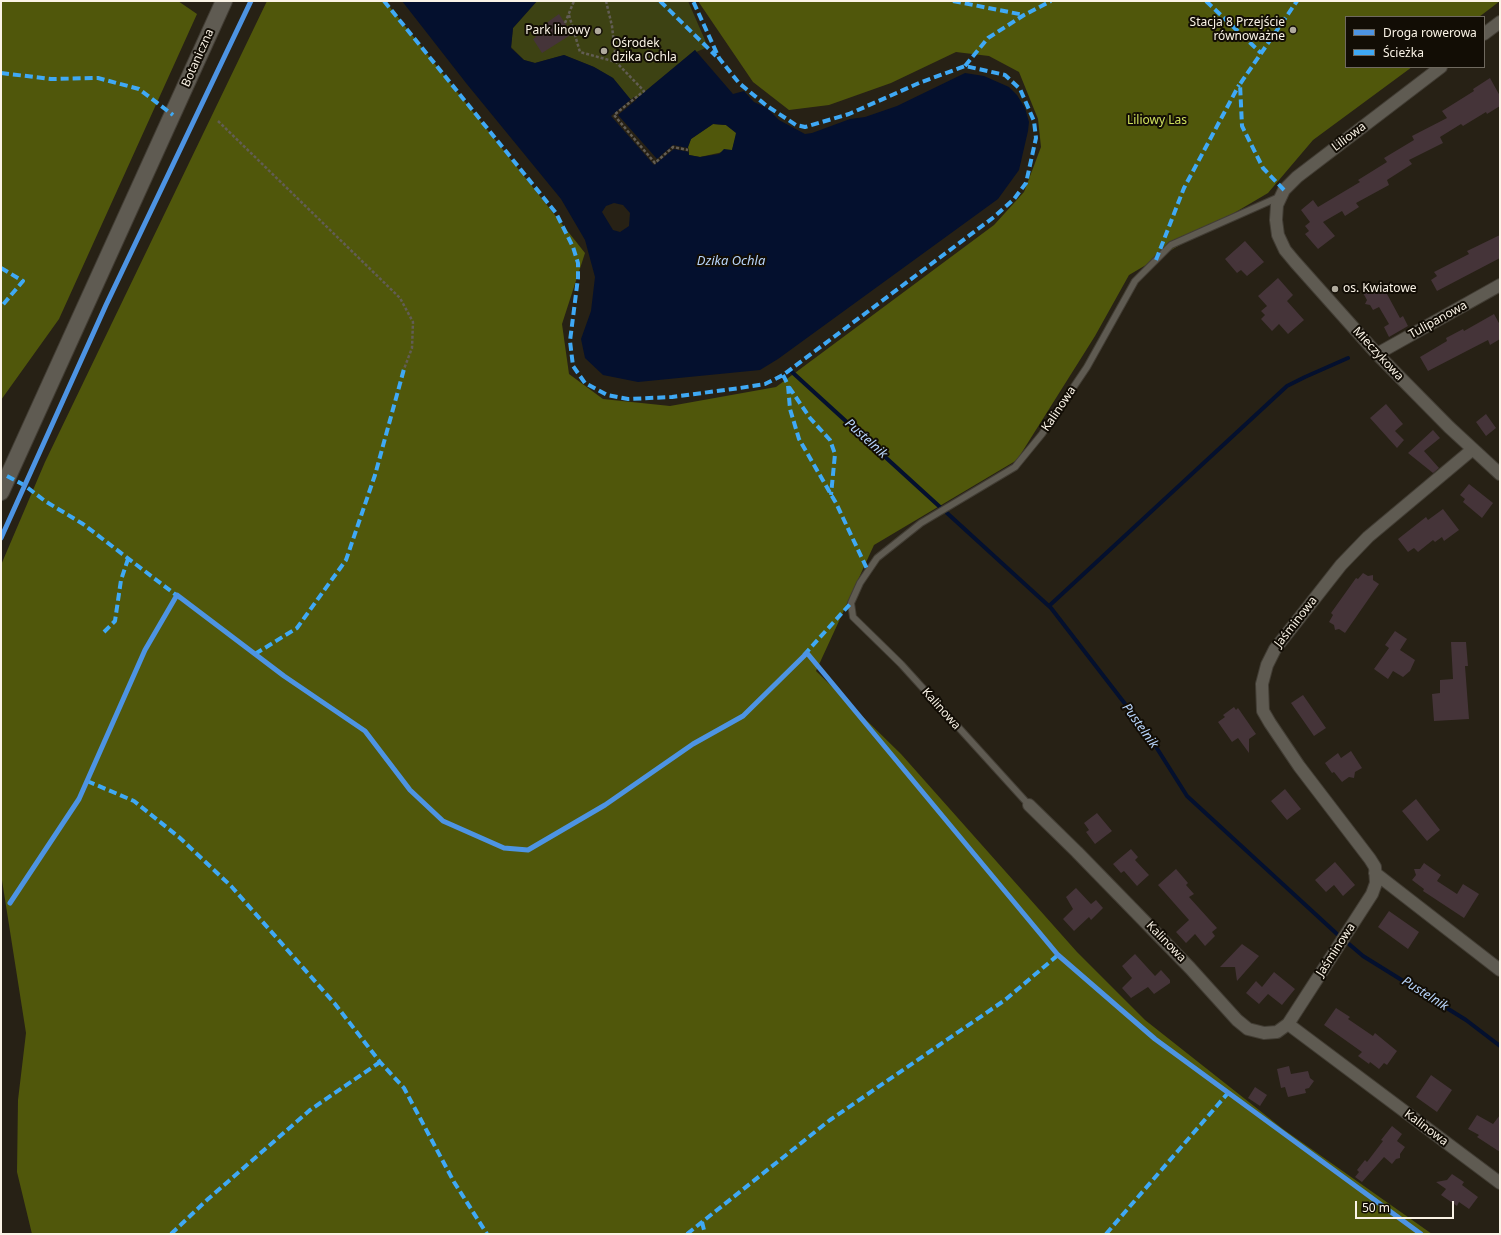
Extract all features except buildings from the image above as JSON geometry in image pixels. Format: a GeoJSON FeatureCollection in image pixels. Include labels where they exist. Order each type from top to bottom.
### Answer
{"type":"FeatureCollection","features":[{"type":"Feature","properties":{"kind":"main road","name":"Botaniczna"},"geometry":{"type":"LineString","coordinates":[[1,492],[224,1]]}},
{"type":"Feature","properties":{"kind":"street"},"geometry":{"type":"LineString","coordinates":[[1485,33],[1500,22]]}},
{"type":"Feature","properties":{"kind":"street","name":"Liliowa"},"geometry":{"type":"LineString","coordinates":[[1276,220],[1277,205],[1284,190],[1297,177],[1440,68]]}},
{"type":"Feature","properties":{"kind":"street","name":"Mieczykowa"},"geometry":{"type":"LineString","coordinates":[[1276,220],[1278,235],[1285,250],[1377,354],[1500,474]]}},
{"type":"Feature","properties":{"kind":"street","name":"Tulipanowa"},"geometry":{"type":"LineString","coordinates":[[1377,354],[1500,285]]}},
{"type":"Feature","properties":{"kind":"street","name":"Jaśminowa"},"geometry":{"type":"LineString","coordinates":[[1288,1024],[1372,894],[1376,884],[1375,867],[1299,766],[1270,724],[1263,711],[1262,684],[1275,649],[1341,565],[1368,537],[1473,449]]}},
{"type":"Feature","properties":{"kind":"street","name":"Kalinowa"},"geometry":{"type":"LineString","coordinates":[[1029,805],[1078,852],[1237,1020],[1248,1029],[1264,1033],[1278,1032],[1288,1024],[1500,1183]]}},
{"type":"Feature","properties":{"kind":"street","name":"Jaśminowa"},"geometry":{"type":"LineString","coordinates":[[1375,873],[1500,970]]}},
{"type":"Feature","properties":{"kind":"lane","name":"Kalinowa"},"geometry":{"type":"LineString","coordinates":[[1029,805],[901,664],[853,617],[851,603],[860,583],[877,558],[921,523],[1015,467],[1042,434],[1087,367],[1134,281],[1171,246],[1281,197]]}},
{"type":"Feature","properties":{"kind":"path"},"geometry":{"type":"LineString","coordinates":[[565,23],[574,1]]}},
{"type":"Feature","properties":{"kind":"path"},"geometry":{"type":"LineString","coordinates":[[606,1],[606,8],[612,26],[616,62]]}},
{"type":"Feature","properties":{"kind":"path"},"geometry":{"type":"LineString","coordinates":[[569,15],[580,52],[616,62],[644,91],[614,115],[655,163],[673,147],[688,150]]}},
{"type":"Feature","properties":{"kind":"path"},"geometry":{"type":"LineString","coordinates":[[218,121],[400,298],[413,322],[412,348],[404,369]]}},
{"type":"Feature","properties":{"kind":"green space"},"geometry":{"type":"Polygon","coordinates":[[[1,1],[178,1],[197,14],[59,319],[1,400],[1,1]]]}},
{"type":"Feature","properties":{"kind":"green space","name":"Liliowy Las"},"geometry":{"type":"Polygon","coordinates":[[[267,1],[385,1],[585,253],[562,324],[569,374],[603,399],[670,406],[776,387],[994,225],[1024,192],[1041,147],[1038,119],[1019,72],[989,56],[956,52],[891,83],[829,105],[789,110],[753,82],[698,1],[1500,1],[1480,16],[1345,16],[1345,68],[1411,68],[1313,140],[1268,193],[1129,275],[1095,336],[1017,460],[874,545],[816,671],[901,754],[1077,952],[1145,1020],[1283,1129],[1432,1234],[32,1234],[17,1172],[18,1100],[26,1033],[1,874],[1,565],[45,462],[267,1]]]}},
{"type":"Feature","properties":{"kind":"green space","name":"Ośrodek dzika Ochla"},"geometry":{"type":"Polygon","coordinates":[[[537,1],[688,1],[708,47],[696,52],[695,50],[636,99],[631,100],[613,78],[594,67],[564,55],[535,63],[524,60],[511,47],[513,28],[537,1]]]}},
{"type":"Feature","properties":{"kind":"green space"},"geometry":{"type":"Polygon","coordinates":[[[713,124],[726,125],[737,133],[732,150],[700,157],[689,155],[688,147],[691,139],[713,124]]]}},
{"type":"Feature","properties":{"kind":"water","name":"Dzika Ochla"},"geometry":{"type":"Polygon","coordinates":[[[402,1],[537,1],[513,28],[511,48],[524,60],[535,63],[564,55],[594,67],[613,78],[631,100],[634,97],[636,99],[695,50],[733,94],[744,91],[754,102],[767,108],[779,120],[805,134],[812,133],[850,119],[865,117],[897,106],[965,73],[984,76],[1009,87],[1017,95],[1025,108],[1029,122],[1019,170],[998,199],[778,359],[760,370],[638,382],[603,375],[585,358],[581,339],[591,311],[595,277],[585,240],[561,199],[466,83],[402,1]],[[713,124],[691,139],[688,147],[689,155],[700,157],[719,154],[724,149],[732,150],[736,133],[726,125],[713,124]],[[614,203],[606,206],[602,212],[613,230],[620,232],[629,226],[630,213],[623,205],[614,203]]]}},
{"type":"Feature","properties":{"kind":"pier"},"geometry":{"type":"Polygon","coordinates":[[[634,97],[636,100],[618,115],[657,159],[673,145],[688,148],[689,152],[674,149],[654,165],[611,116],[634,97]]]}},
{"type":"Feature","properties":{"kind":"waterway"},"geometry":{"type":"LineString","coordinates":[[1049,606],[1287,386],[1348,358]]}},
{"type":"Feature","properties":{"kind":"waterway","name":"Pustelnik"},"geometry":{"type":"LineString","coordinates":[[792,372],[940,507]]}},
{"type":"Feature","properties":{"kind":"waterway","name":"Pustelnik"},"geometry":{"type":"LineString","coordinates":[[947,513],[1051,608],[1146,731],[1187,796],[1337,934]]}},
{"type":"Feature","properties":{"kind":"waterway","name":"Pustelnik"},"geometry":{"type":"LineString","coordinates":[[1349,944],[1363,956],[1466,1020],[1500,1046]]}},
{"type":"Feature","properties":{"kind":"marked path"},"geometry":{"type":"LineString","coordinates":[[384,1],[556,213],[573,247],[578,263],[578,278],[570,341],[573,366],[585,383],[607,395],[628,399],[672,397],[740,388],[765,384],[783,375],[994,217],[1014,199],[1026,183],[1036,138],[1034,121],[1020,89],[1005,75],[965,66],[919,83],[849,114],[805,127],[796,125],[767,106],[739,83],[719,58],[693,1]]}},
{"type":"Feature","properties":{"kind":"marked path"},"geometry":{"type":"LineString","coordinates":[[660,1],[716,56]]}},
{"type":"Feature","properties":{"kind":"marked path"},"geometry":{"type":"LineString","coordinates":[[953,1],[1024,15]]}},
{"type":"Feature","properties":{"kind":"marked path"},"geometry":{"type":"LineString","coordinates":[[965,66],[988,38],[1024,15],[1051,1]]}},
{"type":"Feature","properties":{"kind":"marked path"},"geometry":{"type":"LineString","coordinates":[[1206,1],[1261,53]]}},
{"type":"Feature","properties":{"kind":"marked path"},"geometry":{"type":"LineString","coordinates":[[1284,190],[1263,168],[1242,126],[1240,84],[1297,1]]}},
{"type":"Feature","properties":{"kind":"marked path"},"geometry":{"type":"LineString","coordinates":[[1,73],[51,79],[98,78],[139,89],[173,115]]}},
{"type":"Feature","properties":{"kind":"marked path"},"geometry":{"type":"LineString","coordinates":[[1156,260],[1184,188],[1239,85]]}},
{"type":"Feature","properties":{"kind":"marked path"},"geometry":{"type":"LineString","coordinates":[[1,268],[23,281],[1,307]]}},
{"type":"Feature","properties":{"kind":"marked path"},"geometry":{"type":"LineString","coordinates":[[255,654],[297,628],[346,560],[375,475],[404,369]]}},
{"type":"Feature","properties":{"kind":"marked path"},"geometry":{"type":"LineString","coordinates":[[783,375],[788,385],[790,409],[799,439],[836,503],[868,571]]}},
{"type":"Feature","properties":{"kind":"marked path"},"geometry":{"type":"LineString","coordinates":[[789,387],[810,418],[830,440],[835,454],[831,495]]}},
{"type":"Feature","properties":{"kind":"marked path"},"geometry":{"type":"LineString","coordinates":[[7,476],[24,485],[45,501],[83,524],[180,598]]}},
{"type":"Feature","properties":{"kind":"marked path"},"geometry":{"type":"LineString","coordinates":[[104,632],[115,621],[121,580],[128,559]]}},
{"type":"Feature","properties":{"kind":"marked path"},"geometry":{"type":"LineString","coordinates":[[804,655],[851,603]]}},
{"type":"Feature","properties":{"kind":"marked path"},"geometry":{"type":"LineString","coordinates":[[87,781],[134,801],[180,838],[231,886],[335,1004],[380,1062],[404,1088],[454,1182],[487,1234]]}},
{"type":"Feature","properties":{"kind":"marked path"},"geometry":{"type":"LineString","coordinates":[[687,1234],[830,1120],[1005,1000],[1058,955]]}},
{"type":"Feature","properties":{"kind":"marked path"},"geometry":{"type":"LineString","coordinates":[[171,1234],[208,1199],[310,1110],[380,1062]]}},
{"type":"Feature","properties":{"kind":"marked path"},"geometry":{"type":"LineString","coordinates":[[1106,1234],[1228,1093]]}},
{"type":"Feature","properties":{"kind":"marked path"},"geometry":{"type":"LineString","coordinates":[[702,1222],[705,1234]]}},
{"type":"Feature","properties":{"kind":"cycle path"},"geometry":{"type":"LineString","coordinates":[[1,538],[106,305],[251,1]]}},
{"type":"Feature","properties":{"kind":"cycle path"},"geometry":{"type":"LineString","coordinates":[[10,903],[79,799],[145,650],[177,595],[284,676],[365,731],[410,790],[443,821],[504,848],[528,850],[605,805],[693,744],[743,716],[807,653],[1058,955],[1155,1039],[1421,1234]]}},
{"type":"Feature","properties":{"kind":"place","name":"Stacja 8 Przejście równoważne"},"geometry":{"type":"Point","coordinates":[1293,30]}},
{"type":"Feature","properties":{"kind":"place","name":"Park linowy"},"geometry":{"type":"Point","coordinates":[598,31]}},
{"type":"Feature","properties":{"kind":"place","name":"Ośrodek dzika Ochla"},"geometry":{"type":"Point","coordinates":[604,51]}},
{"type":"Feature","properties":{"kind":"place","name":"os. Kwiatowe"},"geometry":{"type":"Point","coordinates":[1335,289]}}]}
